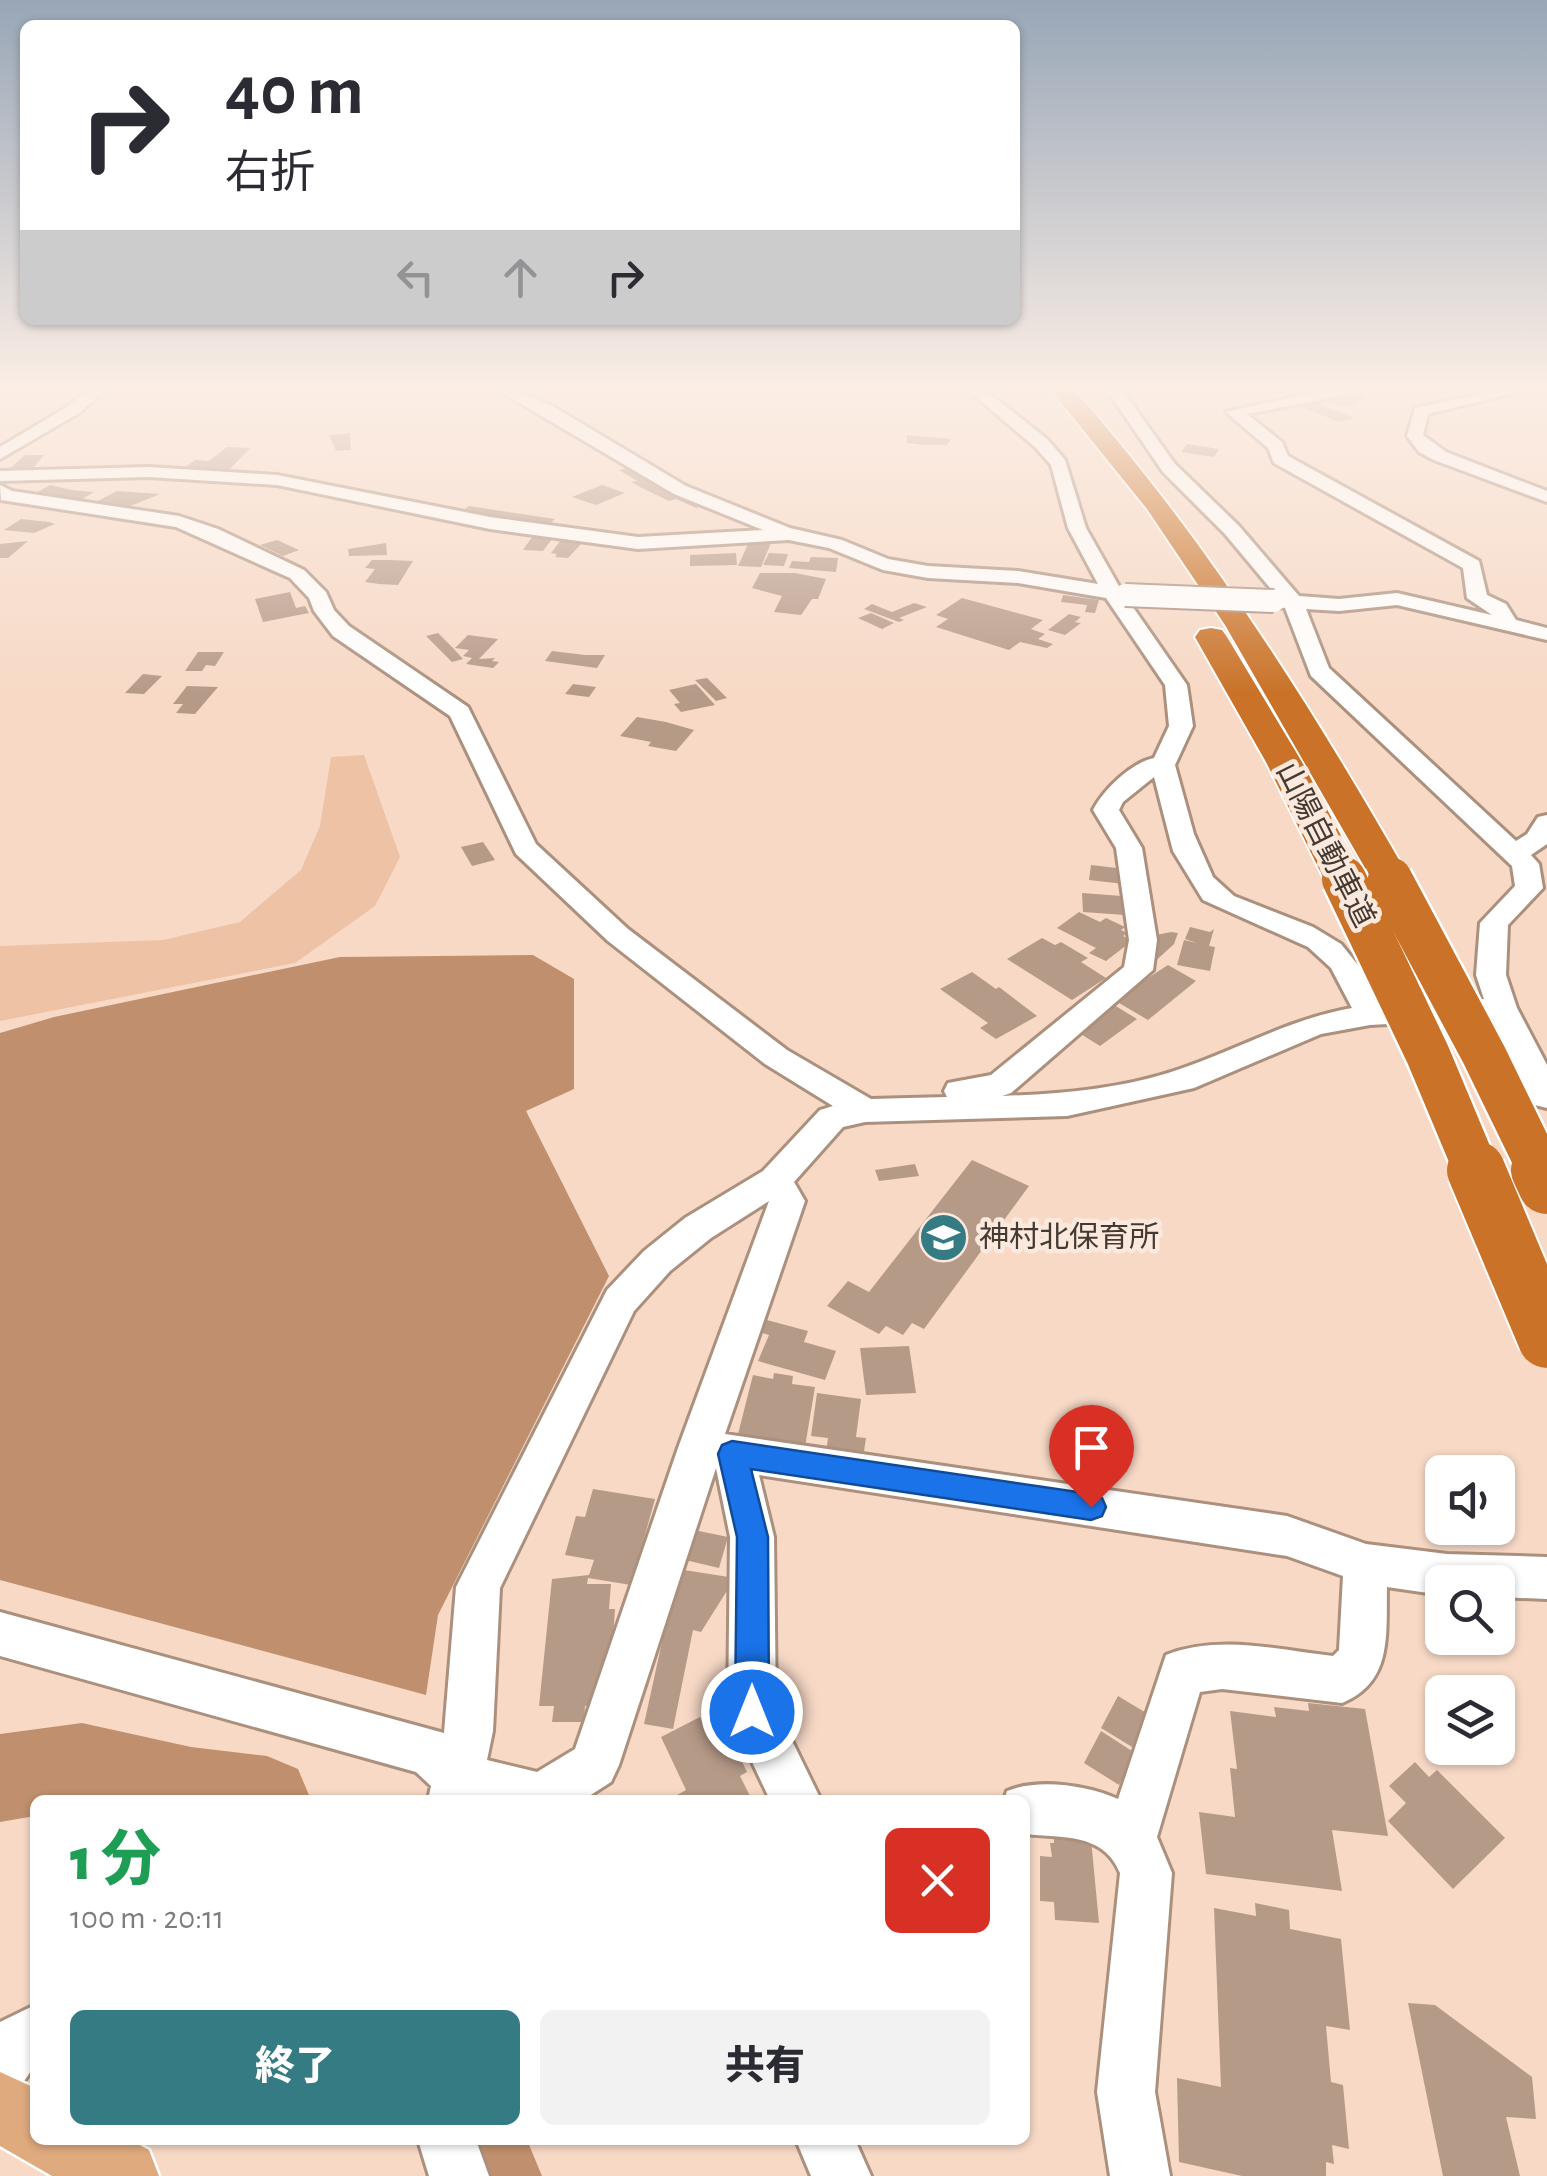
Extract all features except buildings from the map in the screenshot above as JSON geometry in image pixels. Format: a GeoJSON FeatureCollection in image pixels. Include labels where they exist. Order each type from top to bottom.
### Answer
{"type":"FeatureCollection","features":[{"type":"Feature","properties":{"kind":"highway","name":"山陽自動車道"},"geometry":{"type":"LineString","coordinates":[[1116,492],[1221,654],[1284,762],[1484,1055],[1547,1185]]}},
{"type":"Feature","properties":{"kind":"highway","name":"山陽自動車道"},"geometry":{"type":"LineString","coordinates":[[1147,492],[1208,576],[1328,765],[1428,1055],[1547,1339]]}},
{"type":"Feature","properties":{"kind":"main road"},"geometry":{"type":"LineString","coordinates":[[0,2108],[30,2124]]}},
{"type":"Feature","properties":{"kind":"main road"},"geometry":{"type":"LineString","coordinates":[[67,2145],[123,2176]]}},
{"type":"Feature","properties":{"kind":"street"},"geometry":{"type":"LineString","coordinates":[[2,492],[7,496],[78,510],[179,522],[296,574],[319,596],[324,611],[340,630],[460,712],[526,848],[538,861],[618,935],[760,1045],[865,1111]]}},
{"type":"Feature","properties":{"kind":"street"},"geometry":{"type":"LineString","coordinates":[[334,492],[490,523],[638,543],[788,534]]}},
{"type":"Feature","properties":{"kind":"street"},"geometry":{"type":"LineString","coordinates":[[684,492],[788,534],[835,544],[883,564],[928,572],[1018,577],[1119,595],[1339,605],[1397,599],[1547,634]]}},
{"type":"Feature","properties":{"kind":"street"},"geometry":{"type":"LineString","coordinates":[[1067,492],[1077,528],[1176,685],[1182,726],[1163,765],[1192,864],[1212,893],[1233,907],[1326,943],[1350,968],[1370,1015]]}},
{"type":"Feature","properties":{"kind":"street"},"geometry":{"type":"LineString","coordinates":[[1192,492],[1232,530],[1283,602],[1319,670],[1525,864],[1529,888],[1494,923],[1491,975],[1502,1008],[1543,1082]]}},
{"type":"Feature","properties":{"kind":"street"},"geometry":{"type":"LineString","coordinates":[[1337,492],[1472,565],[1478,598],[1499,608],[1508,626]]}},
{"type":"Feature","properties":{"kind":"street"},"geometry":{"type":"LineString","coordinates":[[938,1109],[956,1092],[1000,1086],[1138,970],[1143,940],[1129,848],[1106,810],[1112,798],[1154,764],[1163,765]]}},
{"type":"Feature","properties":{"kind":"street"},"geometry":{"type":"LineString","coordinates":[[1515,853],[1537,839],[1547,823]]}},
{"type":"Feature","properties":{"kind":"street"},"geometry":{"type":"LineString","coordinates":[[456,1789],[469,1731],[478,1587],[620,1301],[657,1260],[698,1228],[774,1180],[832,1118],[865,1111],[1067,1105],[1183,1080],[1314,1025],[1370,1015],[1502,1008]]}},
{"type":"Feature","properties":{"kind":"street"},"geometry":{"type":"LineString","coordinates":[[547,1795],[594,1765],[716,1451],[787,1201],[774,1180]]}},
{"type":"Feature","properties":{"kind":"street"},"geometry":{"type":"LineString","coordinates":[[716,1451],[1287,1536],[1366,1564],[1446,1575],[1547,1578]]}},
{"type":"Feature","properties":{"kind":"street"},"geometry":{"type":"LineString","coordinates":[[716,1451],[752,1537],[752,1712],[794,1795]]}},
{"type":"Feature","properties":{"kind":"street"},"geometry":{"type":"LineString","coordinates":[[1131,1836],[1184,1671],[1222,1666],[1342,1680],[1362,1660],[1366,1564]]}},
{"type":"Feature","properties":{"kind":"street"},"geometry":{"type":"LineString","coordinates":[[0,1634],[430,1751],[456,1789],[507,1795]]}},
{"type":"Feature","properties":{"kind":"street"},"geometry":{"type":"LineString","coordinates":[[1030,1809],[1099,1816],[1131,1836],[1146,1874],[1126,2092],[1140,2176]]}},
{"type":"Feature","properties":{"kind":"street"},"geometry":{"type":"LineString","coordinates":[[0,2068],[21,2040],[30,2035]]}},
{"type":"Feature","properties":{"kind":"street"},"geometry":{"type":"LineString","coordinates":[[450,2145],[460,2176]]}},
{"type":"Feature","properties":{"kind":"street"},"geometry":{"type":"LineString","coordinates":[[827,2145],[841,2176]]}},
{"type":"Feature","properties":{"kind":"shaded area"},"geometry":{"type":"Polygon","coordinates":[[[364,755],[400,857],[375,906],[295,963],[0,1021],[0,946],[163,940],[240,922],[301,870],[320,826],[331,757],[364,755]]]}},
{"type":"Feature","properties":{"kind":"shaded area"},"geometry":{"type":"Polygon","coordinates":[[[533,955],[574,979],[574,1089],[526,1111],[609,1276],[438,1615],[426,1695],[0,1580],[0,1033],[54,1017],[340,957],[533,955]]]}},
{"type":"Feature","properties":{"kind":"waterway"},"geometry":{"type":"LineString","coordinates":[[0,1778],[82,1766],[225,1795]]}},
{"type":"Feature","properties":{"kind":"waterway"},"geometry":{"type":"LineString","coordinates":[[477,2145],[490,2176]]}},
{"type":"Feature","properties":{"kind":"place","name":"神村北保育所"},"geometry":{"type":"Point","coordinates":[944,1238]}},
{"type":"Feature","properties":{"kind":"route"},"geometry":{"type":"LineString","coordinates":[[752,1712],[752,1537],[732,1454],[1091,1507]]}}]}
